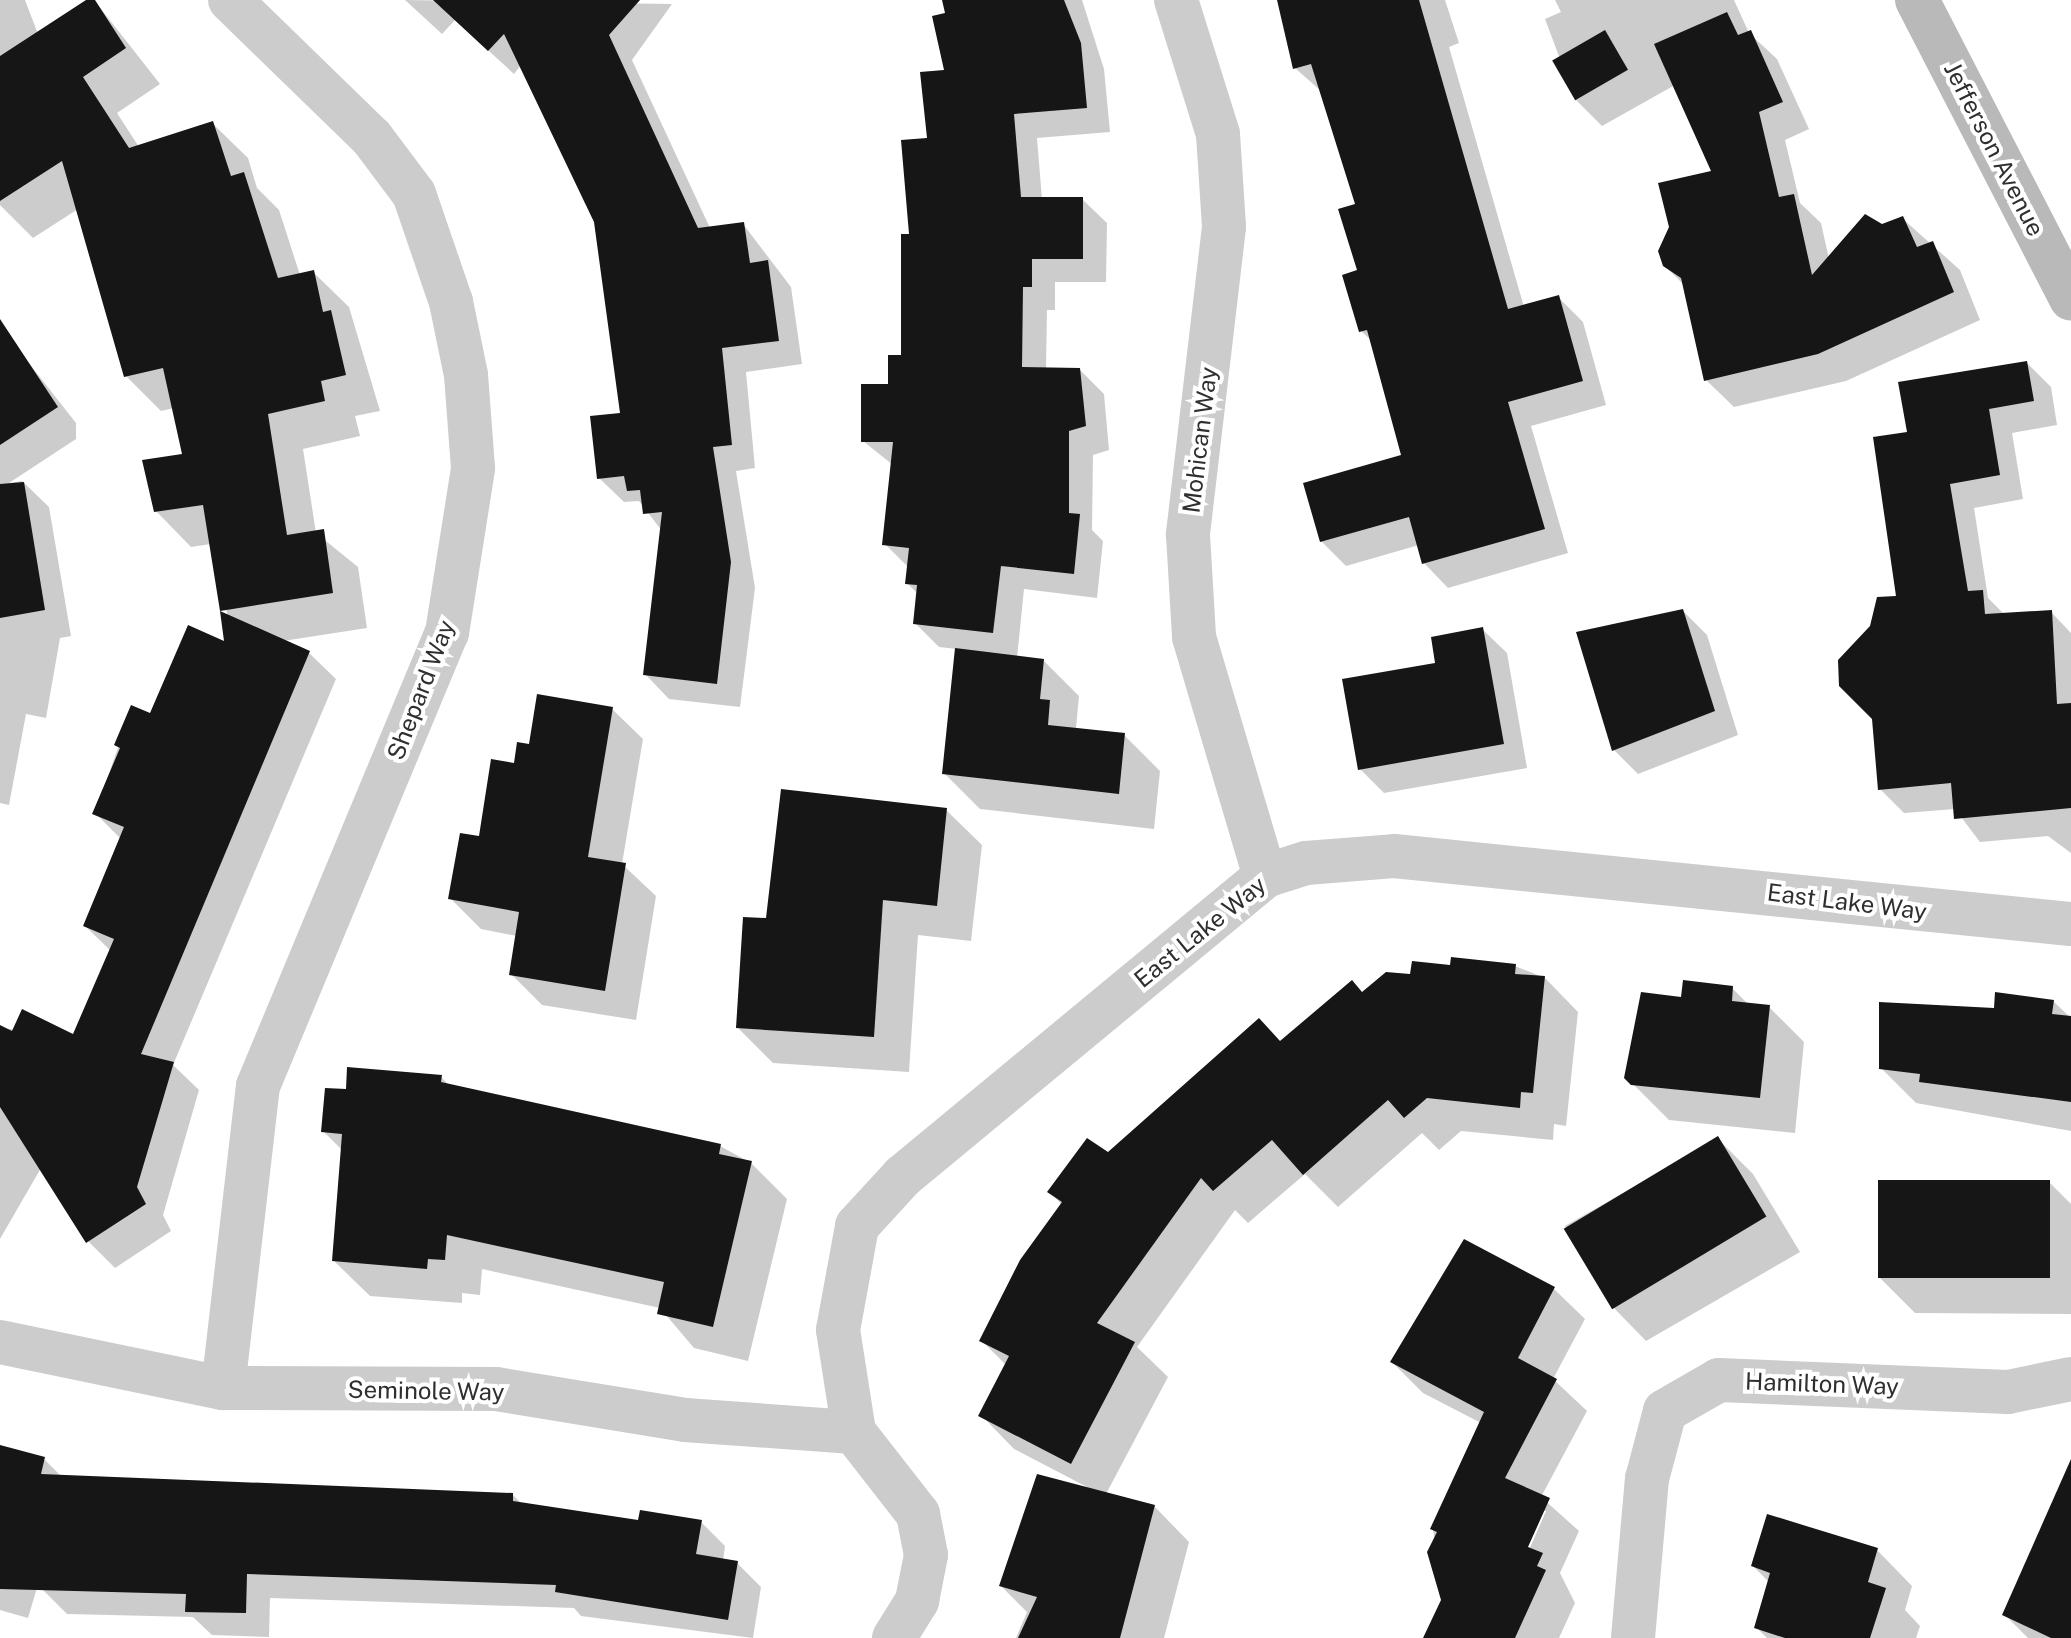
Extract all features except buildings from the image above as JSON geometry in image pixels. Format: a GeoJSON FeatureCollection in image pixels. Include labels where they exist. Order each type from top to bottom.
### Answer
{"type":"FeatureCollection","features":[{"type":"Feature","properties":{"kind":"street","name":"Shepard Way"},"geometry":{"type":"LineString","coordinates":[[223,1388],[258,1086],[447,633],[473,468],[466,375],[451,302],[414,194],[372,138],[230,0]]}},
{"type":"Feature","properties":{"kind":"street","name":"Mohican Way"},"geometry":{"type":"LineString","coordinates":[[1176,0],[1218,134],[1224,227],[1188,535],[1194,637],[1265,876]]}},
{"type":"Feature","properties":{"kind":"street","name":"Jefferson Avenue"},"geometry":{"type":"LineString","coordinates":[[1917,0],[2071,299]]}},
{"type":"Feature","properties":{"kind":"street","name":"East Lake Way"},"geometry":{"type":"LineString","coordinates":[[894,1638],[917,1601],[926,1555],[918,1514],[854,1432],[838,1330],[857,1226],[903,1176],[1265,876],[1306,863],[1394,856],[2071,924]]}},
{"type":"Feature","properties":{"kind":"street","name":"Seminole Way"},"geometry":{"type":"LineString","coordinates":[[0,1342],[223,1388],[496,1389],[685,1420],[854,1432]]}},
{"type":"Feature","properties":{"kind":"street","name":"Hamilton Way"},"geometry":{"type":"LineString","coordinates":[[1633,1638],[1647,1479],[1665,1411],[1719,1380],[2008,1392],[2071,1379]]}}]}
